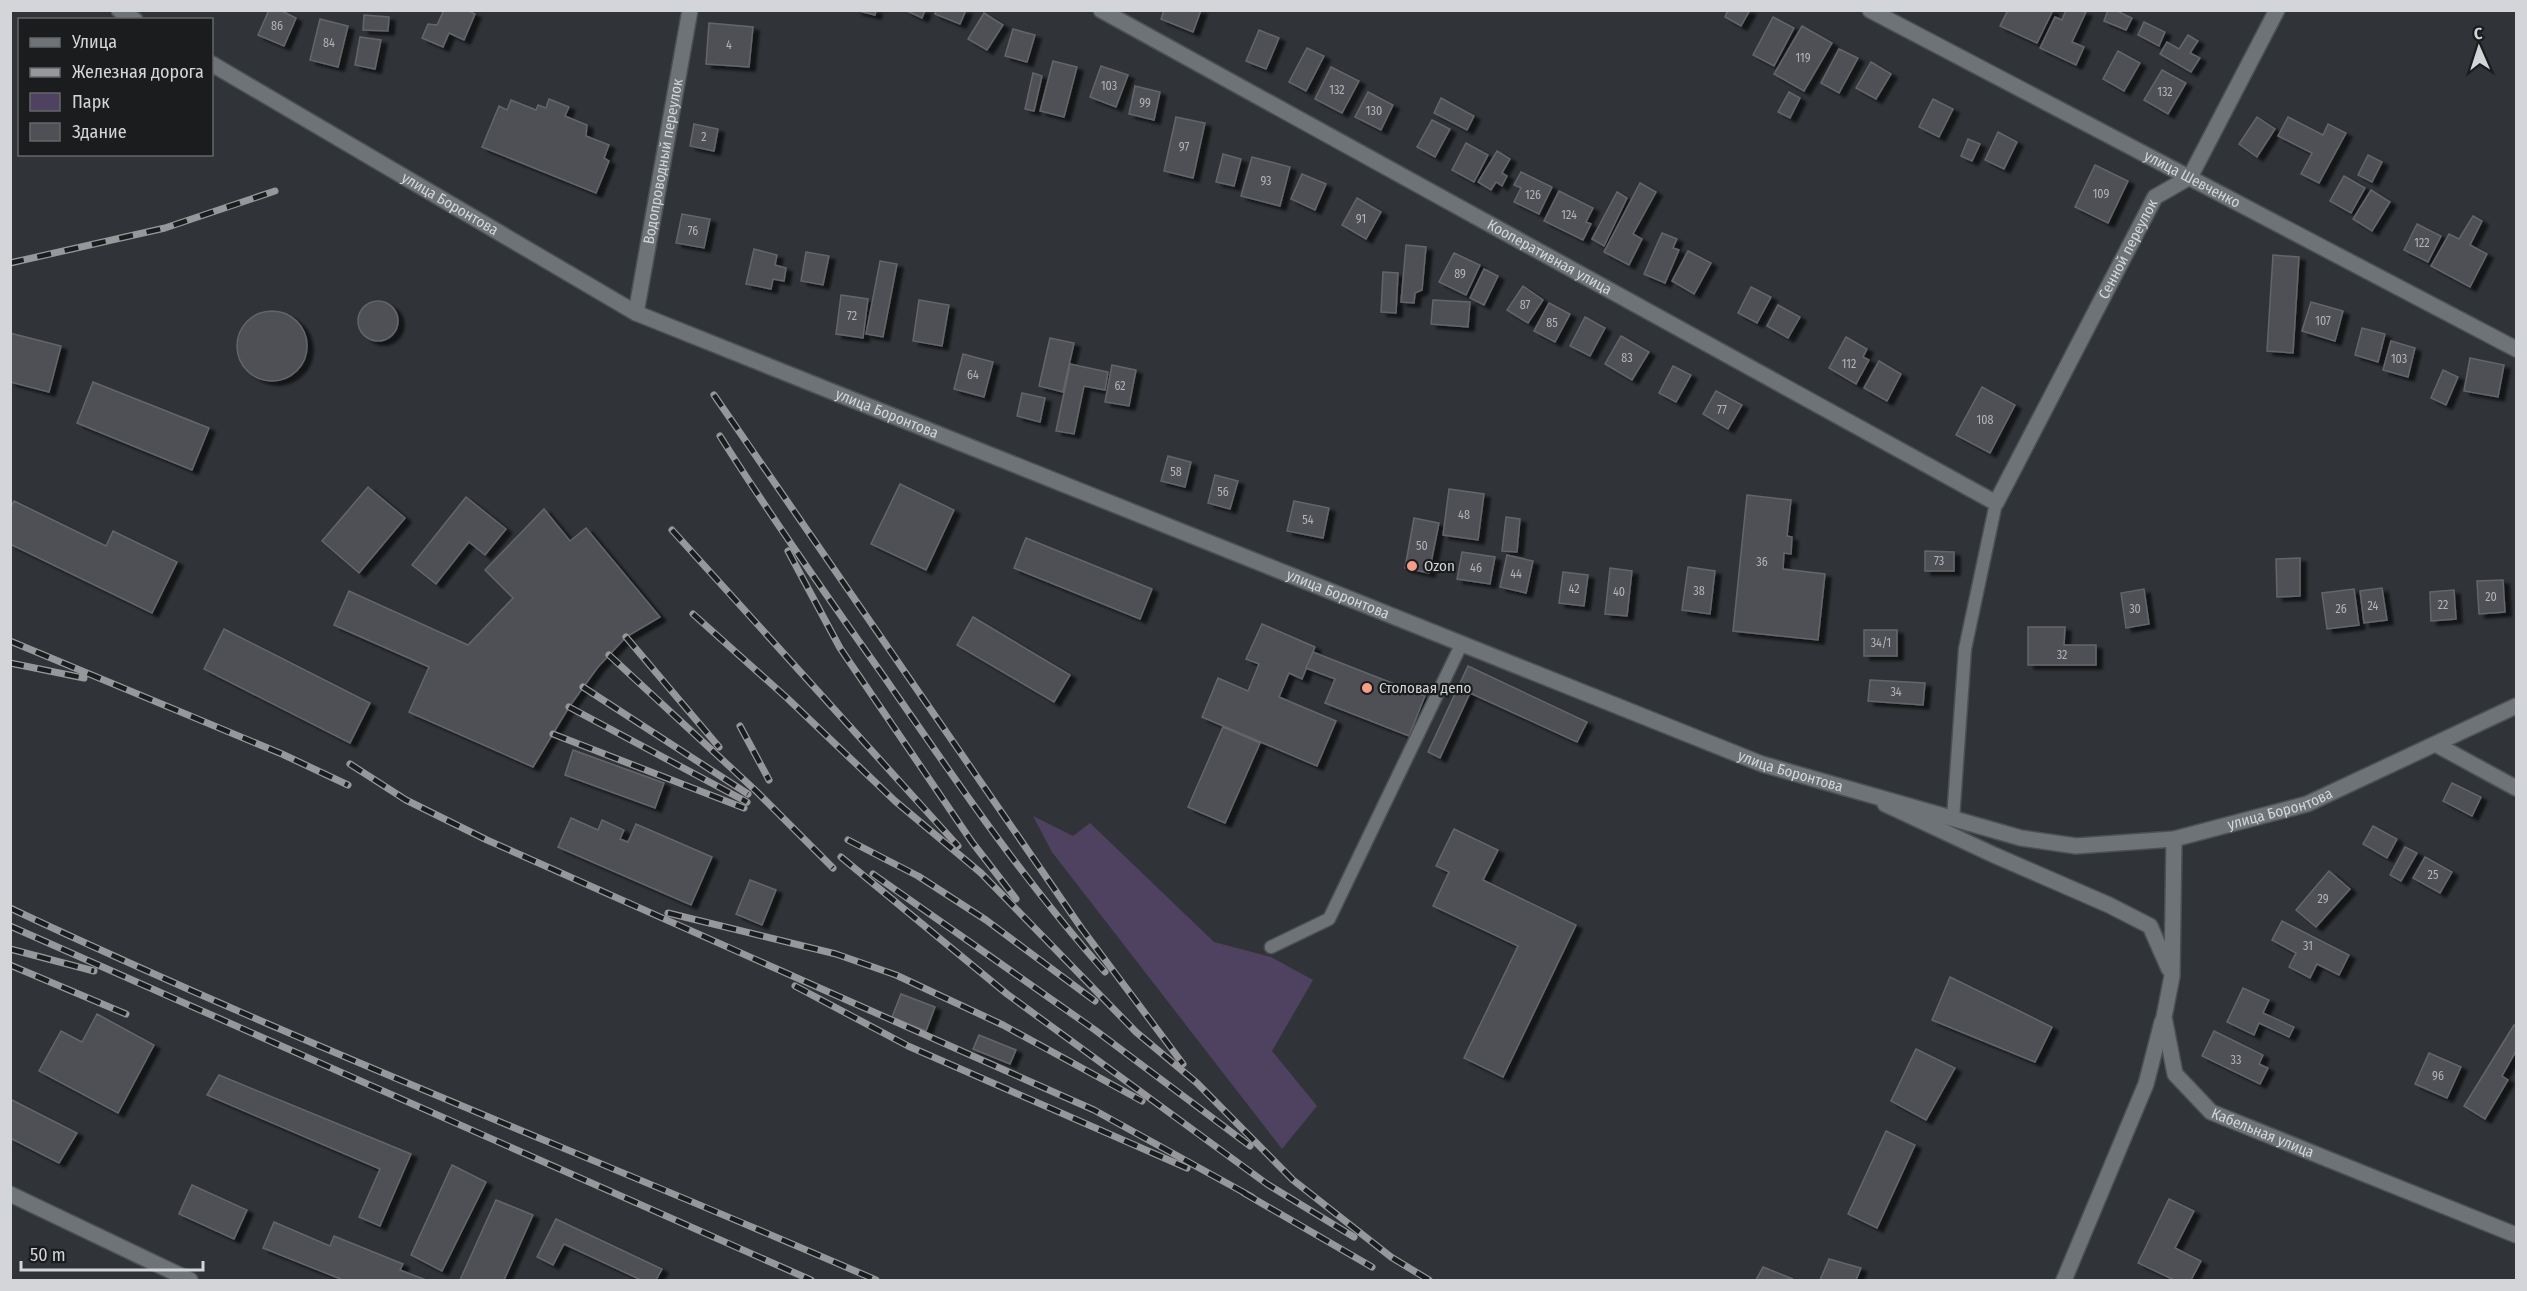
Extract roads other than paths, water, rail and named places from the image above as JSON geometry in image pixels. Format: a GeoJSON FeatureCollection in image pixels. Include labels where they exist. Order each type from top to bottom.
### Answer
{"type":"FeatureCollection","features":[{"type":"Feature","properties":{"kind":"street"},"geometry":{"type":"LineString","coordinates":[[119,10],[132,18]]}},
{"type":"Feature","properties":{"kind":"street","name":"Водопроводный переулок"},"geometry":{"type":"LineString","coordinates":[[636,313],[690,10]]}},
{"type":"Feature","properties":{"kind":"street","name":"Кооперативная улица"},"geometry":{"type":"LineString","coordinates":[[1101,10],[1996,503]]}},
{"type":"Feature","properties":{"kind":"street","name":"улица Шевченко"},"geometry":{"type":"LineString","coordinates":[[1870,10],[2517,348]]}},
{"type":"Feature","properties":{"kind":"street"},"geometry":{"type":"LineString","coordinates":[[2190,177],[2277,10]]}},
{"type":"Feature","properties":{"kind":"street","name":"улица Боронтова"},"geometry":{"type":"LineString","coordinates":[[213,65],[636,313],[1762,764],[2021,838],[2076,846],[2174,839],[2307,804],[2517,706]]}},
{"type":"Feature","properties":{"kind":"street","name":"Сенной переулок"},"geometry":{"type":"LineString","coordinates":[[1996,503],[2156,196],[2190,177]]}},
{"type":"Feature","properties":{"kind":"street"},"geometry":{"type":"LineString","coordinates":[[2436,745],[2517,788]]}},
{"type":"Feature","properties":{"kind":"street"},"geometry":{"type":"LineString","coordinates":[[1852,788],[1994,855],[2109,905],[2150,926],[2172,976]]}},
{"type":"Feature","properties":{"kind":"street","name":"Кабельная улица"},"geometry":{"type":"LineString","coordinates":[[2174,839],[2172,976],[2164,1017],[2175,1074],[2211,1112],[2517,1235]]}},
{"type":"Feature","properties":{"kind":"street"},"geometry":{"type":"LineString","coordinates":[[2064,1281],[2146,1084],[2164,1017]]}},
{"type":"Feature","properties":{"kind":"street"},"geometry":{"type":"LineString","coordinates":[[10,1194],[190,1281]]}},
{"type":"Feature","properties":{"kind":"lane"},"geometry":{"type":"LineString","coordinates":[[1953,819],[1965,649],[1996,503]]}},
{"type":"Feature","properties":{"kind":"lane"},"geometry":{"type":"LineString","coordinates":[[1270,947],[1329,920],[1462,644]]}},
{"type":"Feature","properties":{"kind":"railway"},"geometry":{"type":"LineString","coordinates":[[10,263],[165,228],[275,191]]}},
{"type":"Feature","properties":{"kind":"railway"},"geometry":{"type":"LineString","coordinates":[[714,395],[1082,929],[1183,1064]]}},
{"type":"Feature","properties":{"kind":"railway"},"geometry":{"type":"LineString","coordinates":[[720,436],[802,560],[965,793],[1046,902],[1105,972]]}},
{"type":"Feature","properties":{"kind":"railway"},"geometry":{"type":"LineString","coordinates":[[672,530],[958,846]]}},
{"type":"Feature","properties":{"kind":"railway"},"geometry":{"type":"LineString","coordinates":[[788,551],[840,648],[972,842],[1016,899]]}},
{"type":"Feature","properties":{"kind":"railway"},"geometry":{"type":"LineString","coordinates":[[693,614],[787,698],[895,801],[981,873],[1136,1032],[1197,1083],[1293,1180],[1391,1257],[1429,1280]]}},
{"type":"Feature","properties":{"kind":"railway"},"geometry":{"type":"LineString","coordinates":[[626,637],[719,747]]}},
{"type":"Feature","properties":{"kind":"railway"},"geometry":{"type":"LineString","coordinates":[[10,641],[282,754],[348,785]]}},
{"type":"Feature","properties":{"kind":"railway"},"geometry":{"type":"LineString","coordinates":[[609,655],[755,790],[833,868]]}},
{"type":"Feature","properties":{"kind":"railway"},"geometry":{"type":"LineString","coordinates":[[10,663],[84,678]]}},
{"type":"Feature","properties":{"kind":"railway"},"geometry":{"type":"LineString","coordinates":[[583,687],[748,794]]}},
{"type":"Feature","properties":{"kind":"railway"},"geometry":{"type":"LineString","coordinates":[[569,707],[747,802]]}},
{"type":"Feature","properties":{"kind":"railway"},"geometry":{"type":"LineString","coordinates":[[740,726],[769,780]]}},
{"type":"Feature","properties":{"kind":"railway"},"geometry":{"type":"LineString","coordinates":[[553,734],[744,808]]}},
{"type":"Feature","properties":{"kind":"railway"},"geometry":{"type":"LineString","coordinates":[[350,764],[406,800],[487,840],[1094,1110],[1252,1197]]}},
{"type":"Feature","properties":{"kind":"railway"},"geometry":{"type":"LineString","coordinates":[[848,840],[918,876],[986,920],[1095,1001]]}},
{"type":"Feature","properties":{"kind":"railway"},"geometry":{"type":"LineString","coordinates":[[841,857],[1007,994],[1267,1184],[1354,1237]]}},
{"type":"Feature","properties":{"kind":"railway"},"geometry":{"type":"LineString","coordinates":[[873,874],[1095,1030],[1250,1146]]}},
{"type":"Feature","properties":{"kind":"railway"},"geometry":{"type":"LineString","coordinates":[[10,908],[333,1052],[876,1280]]}},
{"type":"Feature","properties":{"kind":"railway"},"geometry":{"type":"LineString","coordinates":[[668,913],[836,954],[896,975],[1003,1025],[1142,1101]]}},
{"type":"Feature","properties":{"kind":"railway"},"geometry":{"type":"LineString","coordinates":[[10,926],[811,1280]]}},
{"type":"Feature","properties":{"kind":"railway"},"geometry":{"type":"LineString","coordinates":[[10,949],[94,971]]}},
{"type":"Feature","properties":{"kind":"railway"},"geometry":{"type":"LineString","coordinates":[[10,965],[126,1014]]}},
{"type":"Feature","properties":{"kind":"railway"},"geometry":{"type":"LineString","coordinates":[[795,986],[908,1046],[1187,1168]]}},
{"type":"Feature","properties":{"kind":"railway"},"geometry":{"type":"LineString","coordinates":[[1244,1193],[1372,1267]]}},
{"type":"Feature","properties":{"kind":"place","name":"Ozon"},"geometry":{"type":"Point","coordinates":[1412,566]}},
{"type":"Feature","properties":{"kind":"place","name":"Столовая депо"},"geometry":{"type":"Point","coordinates":[1367,688]}}]}
